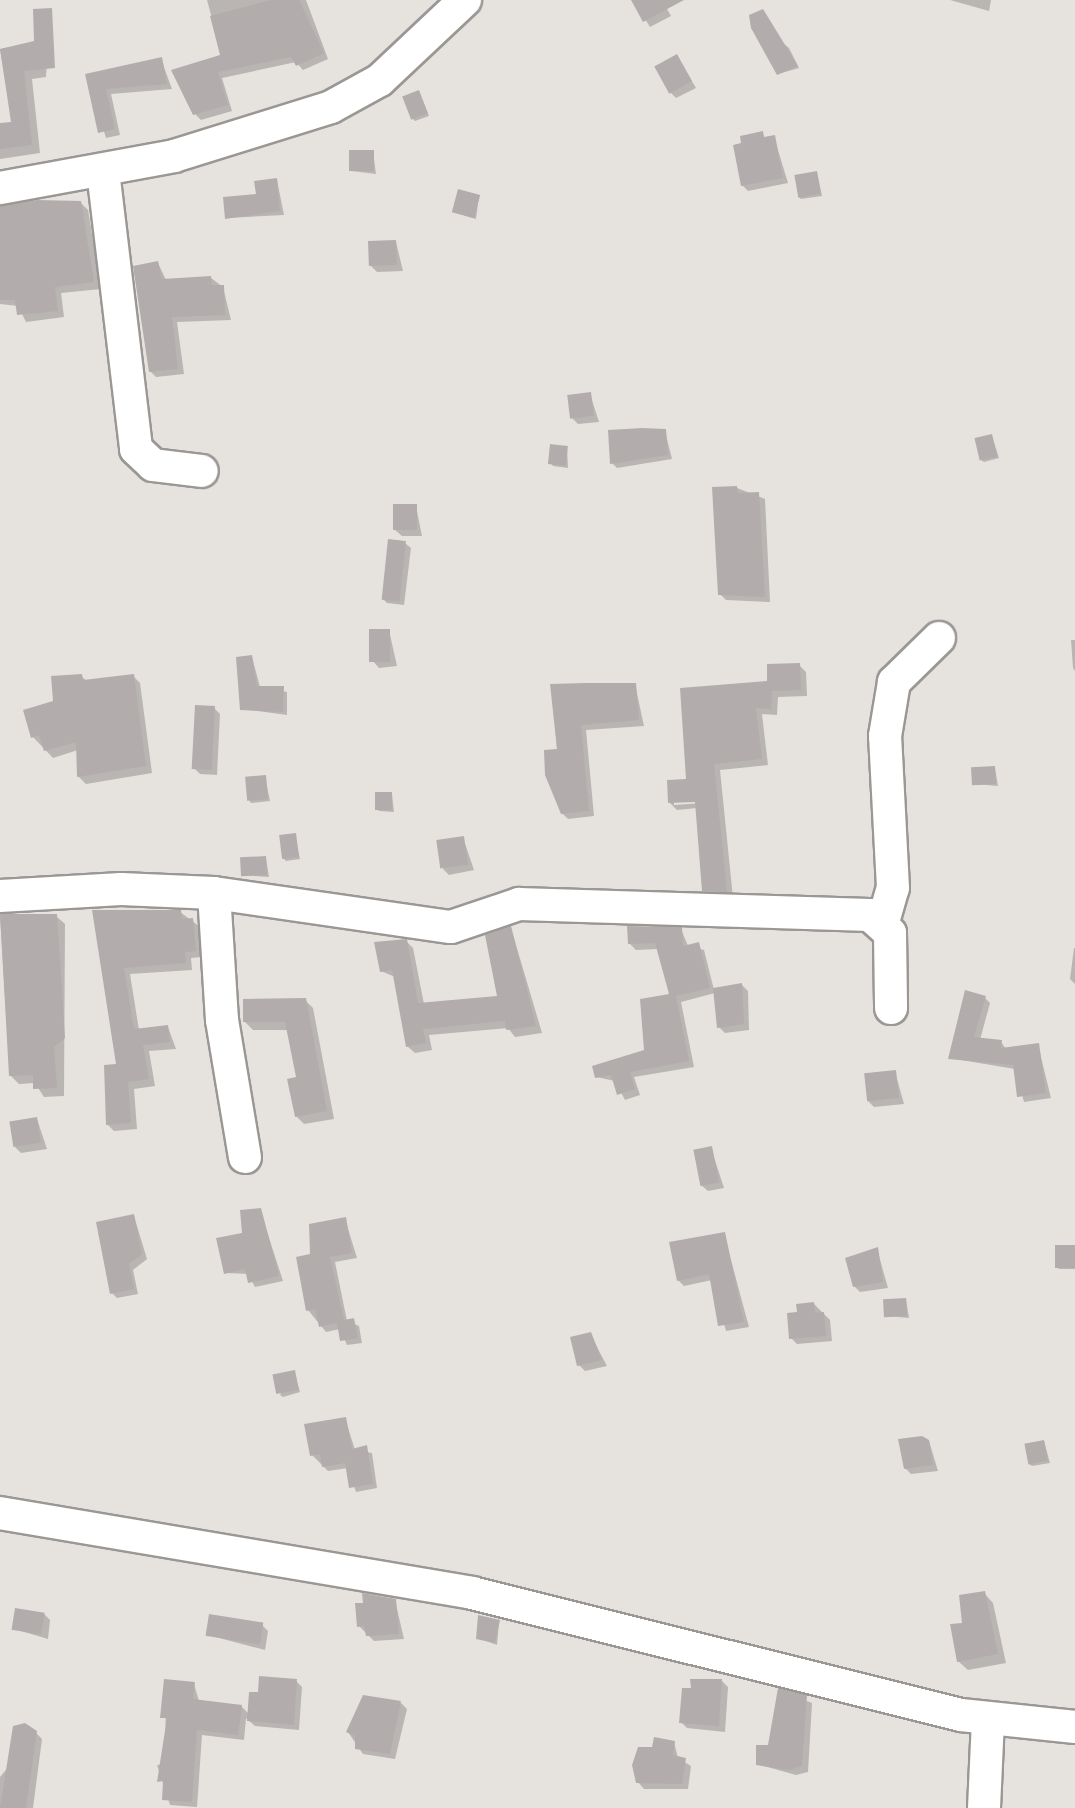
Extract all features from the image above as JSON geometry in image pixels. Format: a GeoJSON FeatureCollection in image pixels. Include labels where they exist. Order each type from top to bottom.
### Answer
{"type":"FeatureCollection","features":[{"type":"Feature","properties":{"kind":"street"},"geometry":{"type":"LineString","coordinates":[[0,188],[103,172],[331,107],[380,80],[465,0]]}},
{"type":"Feature","properties":{"kind":"street"},"geometry":{"type":"LineString","coordinates":[[103,172],[136,449],[153,465],[202,471]]}},
{"type":"Feature","properties":{"kind":"street"},"geometry":{"type":"LineString","coordinates":[[891,1008],[895,965],[883,922],[894,888],[885,736],[894,682],[939,638]]}},
{"type":"Feature","properties":{"kind":"street"},"geometry":{"type":"LineString","coordinates":[[0,896],[121,889],[214,893],[451,927],[519,904],[859,914],[883,922]]}},
{"type":"Feature","properties":{"kind":"street"},"geometry":{"type":"LineString","coordinates":[[214,893],[222,1020],[245,1157]]}},
{"type":"Feature","properties":{"kind":"street"},"geometry":{"type":"LineString","coordinates":[[0,1513],[472,1593],[988,1720],[1075,1727]]}},
{"type":"Feature","properties":{"kind":"street"},"geometry":{"type":"LineString","coordinates":[[984,1808],[988,1720]]}},
{"type":"Feature","properties":{"kind":"building"},"geometry":{"type":"Polygon","coordinates":[[[271,0],[299,0],[324,53],[296,66],[291,57],[218,72],[228,105],[193,115],[171,70],[220,55],[210,16],[271,0]]]}},
{"type":"Feature","properties":{"kind":"building"},"geometry":{"type":"Polygon","coordinates":[[[631,0],[684,0],[643,22],[631,0]]]}},
{"type":"Feature","properties":{"kind":"building"},"geometry":{"type":"Polygon","coordinates":[[[52,8],[55,68],[24,71],[32,145],[0,149],[0,123],[11,122],[0,49],[34,41],[33,9],[52,8]]]}},
{"type":"Feature","properties":{"kind":"building"},"geometry":{"type":"Polygon","coordinates":[[[763,9],[798,66],[777,75],[751,28],[749,15],[763,9]]]}},
{"type":"Feature","properties":{"kind":"building"},"geometry":{"type":"Polygon","coordinates":[[[677,54],[692,81],[669,94],[654,67],[677,54]]]}},
{"type":"Feature","properties":{"kind":"building"},"geometry":{"type":"Polygon","coordinates":[[[162,57],[167,84],[106,89],[115,129],[98,133],[85,74],[162,57]]]}},
{"type":"Feature","properties":{"kind":"building"},"geometry":{"type":"Polygon","coordinates":[[[419,90],[428,113],[411,120],[402,96],[419,90]]]}},
{"type":"Feature","properties":{"kind":"building"},"geometry":{"type":"Polygon","coordinates":[[[763,131],[764,137],[775,135],[783,178],[741,186],[733,145],[741,143],[740,136],[763,131]]]}},
{"type":"Feature","properties":{"kind":"building"},"geometry":{"type":"Polygon","coordinates":[[[349,150],[374,150],[374,171],[349,171],[349,150]]]}},
{"type":"Feature","properties":{"kind":"building"},"geometry":{"type":"Polygon","coordinates":[[[817,171],[821,194],[798,198],[794,175],[817,171]]]}},
{"type":"Feature","properties":{"kind":"building"},"geometry":{"type":"Polygon","coordinates":[[[277,178],[280,211],[225,219],[223,197],[256,194],[254,181],[277,178]]]}},
{"type":"Feature","properties":{"kind":"building"},"geometry":{"type":"Polygon","coordinates":[[[458,189],[480,195],[474,218],[452,212],[458,189]]]}},
{"type":"Feature","properties":{"kind":"building"},"geometry":{"type":"Polygon","coordinates":[[[37,200],[81,201],[94,282],[55,287],[58,311],[17,315],[15,300],[0,300],[0,206],[37,200]]]}},
{"type":"Feature","properties":{"kind":"building"},"geometry":{"type":"Polygon","coordinates":[[[396,240],[397,265],[369,266],[368,241],[396,240]]]}},
{"type":"Feature","properties":{"kind":"building"},"geometry":{"type":"Polygon","coordinates":[[[158,261],[162,279],[211,276],[212,285],[224,285],[225,315],[172,317],[178,369],[149,372],[133,266],[158,261]]]}},
{"type":"Feature","properties":{"kind":"building"},"geometry":{"type":"Polygon","coordinates":[[[591,392],[594,416],[570,419],[567,395],[591,392]]]}},
{"type":"Feature","properties":{"kind":"building"},"geometry":{"type":"Polygon","coordinates":[[[666,429],[668,455],[610,464],[608,430],[666,429]]]}},
{"type":"Feature","properties":{"kind":"building"},"geometry":{"type":"Polygon","coordinates":[[[992,434],[997,456],[980,460],[974,438],[992,434]]]}},
{"type":"Feature","properties":{"kind":"building"},"geometry":{"type":"Polygon","coordinates":[[[550,444],[568,446],[566,466],[548,464],[550,444]]]}},
{"type":"Feature","properties":{"kind":"building"},"geometry":{"type":"Polygon","coordinates":[[[737,486],[738,493],[759,492],[765,597],[718,595],[712,487],[737,486]]]}},
{"type":"Feature","properties":{"kind":"building"},"geometry":{"type":"Polygon","coordinates":[[[393,504],[417,504],[417,530],[393,530],[393,504]]]}},
{"type":"Feature","properties":{"kind":"building"},"geometry":{"type":"Polygon","coordinates":[[[388,539],[406,541],[400,602],[382,600],[388,539]]]}},
{"type":"Feature","properties":{"kind":"building"},"geometry":{"type":"Polygon","coordinates":[[[369,629],[390,629],[390,662],[369,662],[369,629]]]}},
{"type":"Feature","properties":{"kind":"building"},"geometry":{"type":"Polygon","coordinates":[[[252,655],[257,686],[284,686],[283,712],[240,710],[236,657],[252,655]]]}},
{"type":"Feature","properties":{"kind":"building"},"geometry":{"type":"Polygon","coordinates":[[[800,663],[801,690],[772,691],[771,709],[756,708],[762,759],[714,764],[727,892],[702,891],[695,802],[668,803],[667,780],[686,779],[680,688],[767,681],[767,664],[800,663]]]}},
{"type":"Feature","properties":{"kind":"building"},"geometry":{"type":"Polygon","coordinates":[[[82,674],[83,680],[134,674],[146,766],[77,777],[76,742],[44,751],[39,735],[31,738],[23,710],[53,701],[51,676],[82,674]]]}},
{"type":"Feature","properties":{"kind":"building"},"geometry":{"type":"Polygon","coordinates":[[[636,683],[639,720],[581,725],[589,811],[561,814],[545,775],[544,750],[557,749],[550,684],[636,683]]]}},
{"type":"Feature","properties":{"kind":"building"},"geometry":{"type":"Polygon","coordinates":[[[195,705],[215,706],[212,770],[192,769],[195,705]]]}},
{"type":"Feature","properties":{"kind":"building"},"geometry":{"type":"Polygon","coordinates":[[[995,766],[996,784],[972,785],[971,767],[995,766]]]}},
{"type":"Feature","properties":{"kind":"building"},"geometry":{"type":"Polygon","coordinates":[[[266,775],[268,799],[247,801],[245,777],[266,775]]]}},
{"type":"Feature","properties":{"kind":"building"},"geometry":{"type":"Polygon","coordinates":[[[375,792],[392,792],[392,810],[375,810],[375,792]]]}},
{"type":"Feature","properties":{"kind":"building"},"geometry":{"type":"Polygon","coordinates":[[[296,833],[299,857],[282,859],[279,835],[296,833]]]}},
{"type":"Feature","properties":{"kind":"building"},"geometry":{"type":"Polygon","coordinates":[[[464,836],[468,865],[440,869],[436,840],[464,836]]]}},
{"type":"Feature","properties":{"kind":"building"},"geometry":{"type":"Polygon","coordinates":[[[266,856],[267,875],[241,876],[240,857],[266,856]]]}},
{"type":"Feature","properties":{"kind":"building"},"geometry":{"type":"Polygon","coordinates":[[[92,910],[181,910],[182,919],[193,918],[196,951],[185,952],[186,963],[124,968],[134,1029],[168,1025],[170,1042],[143,1045],[149,1079],[128,1082],[131,1123],[106,1125],[104,1065],[116,1064],[92,910]]]}},
{"type":"Feature","properties":{"kind":"building"},"geometry":{"type":"Polygon","coordinates":[[[0,914],[57,914],[65,1038],[54,1047],[57,1088],[33,1089],[33,1075],[9,1076],[0,914]]]}},
{"type":"Feature","properties":{"kind":"building"},"geometry":{"type":"Polygon","coordinates":[[[511,926],[536,1026],[506,1030],[505,1021],[423,1029],[426,1043],[406,1047],[392,970],[380,972],[374,942],[407,939],[418,1003],[497,996],[485,935],[511,926]]]}},
{"type":"Feature","properties":{"kind":"building"},"geometry":{"type":"Polygon","coordinates":[[[627,926],[682,927],[683,946],[699,942],[710,988],[676,996],[689,1061],[630,1072],[635,1089],[617,1095],[611,1075],[595,1078],[592,1066],[644,1050],[640,999],[669,994],[655,943],[628,944],[627,926]]]}},
{"type":"Feature","properties":{"kind":"building"},"geometry":{"type":"Polygon","coordinates":[[[742,983],[744,1024],[717,1028],[713,988],[742,983]]]}},
{"type":"Feature","properties":{"kind":"building"},"geometry":{"type":"Polygon","coordinates":[[[965,990],[986,996],[974,1037],[1002,1040],[1001,1048],[1039,1043],[1046,1093],[1017,1097],[1013,1065],[948,1059],[965,990]]]}},
{"type":"Feature","properties":{"kind":"building"},"geometry":{"type":"Polygon","coordinates":[[[306,998],[327,1111],[295,1117],[287,1079],[296,1077],[285,1022],[243,1022],[243,999],[306,998]]]}},
{"type":"Feature","properties":{"kind":"building"},"geometry":{"type":"Polygon","coordinates":[[[896,1070],[899,1098],[867,1101],[864,1073],[896,1070]]]}},
{"type":"Feature","properties":{"kind":"building"},"geometry":{"type":"Polygon","coordinates":[[[37,1117],[41,1143],[13,1147],[9,1121],[37,1117]]]}},
{"type":"Feature","properties":{"kind":"building"},"geometry":{"type":"Polygon","coordinates":[[[712,1146],[719,1182],[700,1186],[693,1150],[712,1146]]]}},
{"type":"Feature","properties":{"kind":"building"},"geometry":{"type":"Polygon","coordinates":[[[261,1208],[279,1276],[248,1283],[245,1269],[224,1274],[216,1238],[242,1233],[240,1210],[261,1208]]]}},
{"type":"Feature","properties":{"kind":"building"},"geometry":{"type":"Polygon","coordinates":[[[134,1214],[142,1254],[129,1264],[134,1289],[110,1294],[96,1222],[134,1214]]]}},
{"type":"Feature","properties":{"kind":"building"},"geometry":{"type":"Polygon","coordinates":[[[346,1217],[352,1253],[330,1257],[344,1320],[354,1318],[358,1338],[340,1341],[337,1323],[319,1327],[315,1309],[306,1311],[296,1257],[310,1254],[309,1224],[346,1217]]]}},
{"type":"Feature","properties":{"kind":"building"},"geometry":{"type":"Polygon","coordinates":[[[725,1232],[744,1322],[718,1326],[709,1274],[677,1281],[669,1242],[725,1232]]]}},
{"type":"Feature","properties":{"kind":"building"},"geometry":{"type":"Polygon","coordinates":[[[1055,1245],[1075,1245],[1075,1268],[1055,1268],[1055,1245]]]}},
{"type":"Feature","properties":{"kind":"building"},"geometry":{"type":"Polygon","coordinates":[[[878,1247],[883,1282],[853,1287],[845,1258],[878,1247]]]}},
{"type":"Feature","properties":{"kind":"building"},"geometry":{"type":"Polygon","coordinates":[[[906,1298],[907,1316],[884,1317],[883,1299],[906,1298]]]}},
{"type":"Feature","properties":{"kind":"building"},"geometry":{"type":"Polygon","coordinates":[[[814,1302],[815,1313],[824,1312],[826,1336],[789,1339],[787,1313],[797,1312],[796,1304],[814,1302]]]}},
{"type":"Feature","properties":{"kind":"building"},"geometry":{"type":"Polygon","coordinates":[[[591,1332],[602,1360],[577,1366],[570,1337],[591,1332]]]}},
{"type":"Feature","properties":{"kind":"building"},"geometry":{"type":"Polygon","coordinates":[[[295,1370],[299,1390],[276,1394],[272,1374],[295,1370]]]}},
{"type":"Feature","properties":{"kind":"building"},"geometry":{"type":"Polygon","coordinates":[[[346,1417],[352,1449],[367,1445],[373,1484],[349,1488],[345,1463],[322,1467],[320,1454],[310,1456],[304,1424],[346,1417]]]}},
{"type":"Feature","properties":{"kind":"building"},"geometry":{"type":"Polygon","coordinates":[[[922,1436],[929,1440],[933,1465],[904,1469],[898,1439],[922,1436]]]}},
{"type":"Feature","properties":{"kind":"building"},"geometry":{"type":"Polygon","coordinates":[[[1044,1440],[1048,1461],[1028,1464],[1024,1444],[1044,1440]]]}},
{"type":"Feature","properties":{"kind":"building"},"geometry":{"type":"Polygon","coordinates":[[[985,1591],[998,1654],[957,1662],[950,1624],[962,1623],[959,1595],[985,1591]]]}},
{"type":"Feature","properties":{"kind":"building"},"geometry":{"type":"Polygon","coordinates":[[[362,1593],[396,1599],[399,1634],[366,1636],[364,1626],[357,1627],[355,1603],[363,1603],[362,1593]]]}},
{"type":"Feature","properties":{"kind":"building"},"geometry":{"type":"Polygon","coordinates":[[[15,1608],[45,1613],[41,1634],[12,1630],[15,1608]]]}},
{"type":"Feature","properties":{"kind":"building"},"geometry":{"type":"Polygon","coordinates":[[[209,1614],[263,1623],[260,1644],[206,1636],[209,1614]]]}},
{"type":"Feature","properties":{"kind":"building"},"geometry":{"type":"Polygon","coordinates":[[[478,1615],[500,1620],[495,1643],[476,1639],[478,1615]]]}},
{"type":"Feature","properties":{"kind":"building"},"geometry":{"type":"Polygon","coordinates":[[[259,1676],[297,1679],[294,1725],[247,1721],[249,1692],[258,1692],[259,1676]]]}},
{"type":"Feature","properties":{"kind":"building"},"geometry":{"type":"Polygon","coordinates":[[[164,1679],[195,1682],[193,1699],[242,1705],[238,1735],[197,1730],[192,1802],[162,1800],[163,1781],[157,1782],[167,1718],[160,1718],[164,1679]]]}},
{"type":"Feature","properties":{"kind":"building"},"geometry":{"type":"Polygon","coordinates":[[[690,1679],[722,1679],[719,1726],[679,1723],[682,1688],[691,1688],[690,1679]]]}},
{"type":"Feature","properties":{"kind":"building"},"geometry":{"type":"Polygon","coordinates":[[[778,1688],[807,1695],[802,1766],[789,1770],[756,1765],[756,1745],[768,1745],[778,1688]]]}},
{"type":"Feature","properties":{"kind":"building"},"geometry":{"type":"Polygon","coordinates":[[[363,1695],[401,1701],[390,1754],[355,1749],[355,1736],[346,1732],[363,1695]]]}},
{"type":"Feature","properties":{"kind":"building"},"geometry":{"type":"Polygon","coordinates":[[[25,1723],[37,1731],[26,1808],[0,1808],[13,1726],[25,1723]]]}},
{"type":"Feature","properties":{"kind":"building"},"geometry":{"type":"Polygon","coordinates":[[[654,1737],[675,1741],[673,1755],[686,1758],[682,1784],[636,1783],[632,1765],[638,1747],[652,1747],[654,1737]]]}}]}
